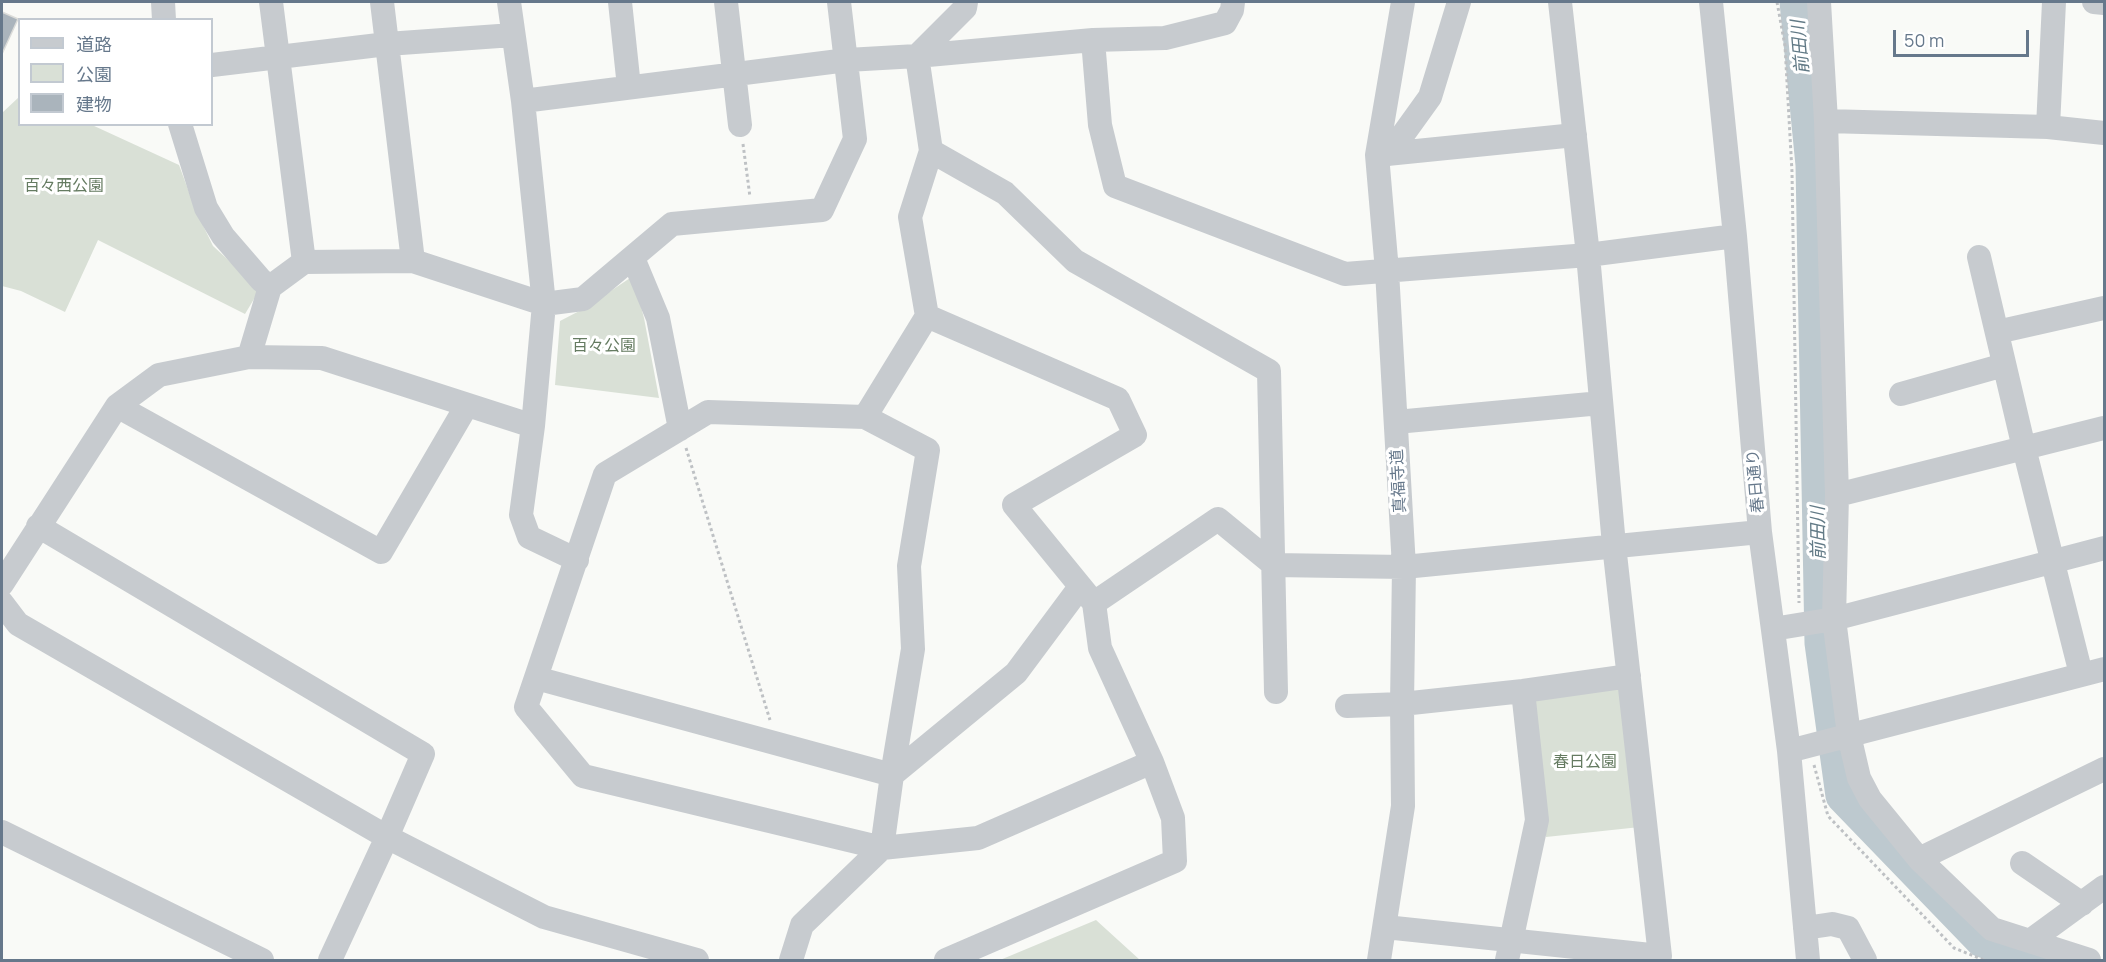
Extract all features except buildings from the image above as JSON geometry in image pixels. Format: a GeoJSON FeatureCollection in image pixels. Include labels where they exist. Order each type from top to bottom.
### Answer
{"type":"FeatureCollection","features":[{"type":"Feature","properties":{"kind":"street"},"geometry":{"type":"LineString","coordinates":[[163,2],[164,18]]}},
{"type":"Feature","properties":{"kind":"street"},"geometry":{"type":"LineString","coordinates":[[271,2],[304,262]]}},
{"type":"Feature","properties":{"kind":"street"},"geometry":{"type":"LineString","coordinates":[[382,2],[413,261]]}},
{"type":"Feature","properties":{"kind":"street"},"geometry":{"type":"LineString","coordinates":[[510,2],[523,101],[544,304],[533,426],[521,515],[529,537],[577,560]]}},
{"type":"Feature","properties":{"kind":"street"},"geometry":{"type":"LineString","coordinates":[[620,2],[629,87]]}},
{"type":"Feature","properties":{"kind":"street"},"geometry":{"type":"LineString","coordinates":[[726,2],[740,125]]}},
{"type":"Feature","properties":{"kind":"street"},"geometry":{"type":"LineString","coordinates":[[249,357],[270,287],[304,262],[413,261],[544,304],[583,299],[672,224],[822,210],[855,139],[839,2]]}},
{"type":"Feature","properties":{"kind":"street"},"geometry":{"type":"LineString","coordinates":[[917,56],[966,8],[966,2]]}},
{"type":"Feature","properties":{"kind":"street"},"geometry":{"type":"LineString","coordinates":[[523,101],[847,60],[1093,40],[1165,38],[1225,23],[1232,10],[1233,2]]}},
{"type":"Feature","properties":{"kind":"street","name":"真福寺道"},"geometry":{"type":"LineString","coordinates":[[1378,960],[1403,806],[1404,567],[1383,154],[1402,2]]}},
{"type":"Feature","properties":{"kind":"street"},"geometry":{"type":"LineString","coordinates":[[1383,154],[1430,98],[1459,2]]}},
{"type":"Feature","properties":{"kind":"street"},"geometry":{"type":"LineString","coordinates":[[1385,927],[1509,950],[1659,958],[1614,545],[1588,255],[1560,2]]}},
{"type":"Feature","properties":{"kind":"street","name":"春日通り"},"geometry":{"type":"LineString","coordinates":[[1711,2],[1735,236],[1760,532],[1773,629],[1799,749],[1808,960]]}},
{"type":"Feature","properties":{"kind":"street"},"geometry":{"type":"LineString","coordinates":[[1819,2],[1826,121],[1837,495],[1834,619],[1849,735],[1859,778],[1870,799],[1919,859],[1992,929],[2090,960]]}},
{"type":"Feature","properties":{"kind":"street"},"geometry":{"type":"LineString","coordinates":[[2048,127],[2054,2]]}},
{"type":"Feature","properties":{"kind":"street"},"geometry":{"type":"LineString","coordinates":[[2094,2],[2104,3]]}},
{"type":"Feature","properties":{"kind":"street"},"geometry":{"type":"LineString","coordinates":[[213,65],[387,44],[513,35]]}},
{"type":"Feature","properties":{"kind":"street"},"geometry":{"type":"LineString","coordinates":[[1093,40],[1100,125],[1115,186],[1345,274],[1588,255],[1735,236]]}},
{"type":"Feature","properties":{"kind":"street"},"geometry":{"type":"LineString","coordinates":[[865,417],[927,316],[910,217],[931,151],[917,56]]}},
{"type":"Feature","properties":{"kind":"street"},"geometry":{"type":"LineString","coordinates":[[1826,121],[2048,127],[2104,133]]}},
{"type":"Feature","properties":{"kind":"street"},"geometry":{"type":"LineString","coordinates":[[181,126],[206,208],[223,236],[261,280],[270,287]]}},
{"type":"Feature","properties":{"kind":"street"},"geometry":{"type":"LineString","coordinates":[[1383,154],[1575,135]]}},
{"type":"Feature","properties":{"kind":"street"},"geometry":{"type":"LineString","coordinates":[[931,151],[1005,193],[1075,261],[1269,371],[1276,692]]}},
{"type":"Feature","properties":{"kind":"street"},"geometry":{"type":"LineString","coordinates":[[1799,749],[2093,671],[2053,562],[1979,257]]}},
{"type":"Feature","properties":{"kind":"street"},"geometry":{"type":"LineString","coordinates":[[633,258],[658,318],[680,429]]}},
{"type":"Feature","properties":{"kind":"street"},"geometry":{"type":"LineString","coordinates":[[1997,332],[2104,308]]}},
{"type":"Feature","properties":{"kind":"street"},"geometry":{"type":"LineString","coordinates":[[927,316],[1118,399],[1135,435],[1014,505],[1087,595],[1100,648],[1152,762],[1173,818],[1175,861],[946,960]]}},
{"type":"Feature","properties":{"kind":"street"},"geometry":{"type":"LineString","coordinates":[[2,584],[117,406],[159,375],[249,357],[322,358],[533,426]]}},
{"type":"Feature","properties":{"kind":"street"},"geometry":{"type":"LineString","coordinates":[[1901,394],[2004,366]]}},
{"type":"Feature","properties":{"kind":"street"},"geometry":{"type":"LineString","coordinates":[[1396,422],[1601,404]]}},
{"type":"Feature","properties":{"kind":"street"},"geometry":{"type":"LineString","coordinates":[[117,406],[381,552],[468,405]]}},
{"type":"Feature","properties":{"kind":"street"},"geometry":{"type":"LineString","coordinates":[[791,960],[802,925],[882,848],[914,648],[909,566],[928,450],[865,417],[708,412],[605,474],[526,707],[583,776],[882,848],[978,838],[1152,762]]}},
{"type":"Feature","properties":{"kind":"street"},"geometry":{"type":"LineString","coordinates":[[1837,495],[2104,428]]}},
{"type":"Feature","properties":{"kind":"street"},"geometry":{"type":"LineString","coordinates":[[892,775],[1016,673],[1087,595],[1218,519],[1274,565],[1404,567],[1760,532]]}},
{"type":"Feature","properties":{"kind":"street"},"geometry":{"type":"LineString","coordinates":[[38,526],[423,754],[330,960]]}},
{"type":"Feature","properties":{"kind":"street"},"geometry":{"type":"LineString","coordinates":[[1773,629],[1834,619],[2104,548]]}},
{"type":"Feature","properties":{"kind":"street"},"geometry":{"type":"LineString","coordinates":[[2,603],[18,624],[387,837],[544,917],[697,960]]}},
{"type":"Feature","properties":{"kind":"street"},"geometry":{"type":"LineString","coordinates":[[1347,706],[1402,704],[1523,691],[1629,676]]}},
{"type":"Feature","properties":{"kind":"street"},"geometry":{"type":"LineString","coordinates":[[536,678],[892,775]]}},
{"type":"Feature","properties":{"kind":"street"},"geometry":{"type":"LineString","coordinates":[[1509,950],[1537,820],[1523,691]]}},
{"type":"Feature","properties":{"kind":"street"},"geometry":{"type":"LineString","coordinates":[[1919,859],[2104,769]]}},
{"type":"Feature","properties":{"kind":"street"},"geometry":{"type":"LineString","coordinates":[[2,832],[262,960]]}},
{"type":"Feature","properties":{"kind":"street"},"geometry":{"type":"LineString","coordinates":[[2022,863],[2082,904]]}},
{"type":"Feature","properties":{"kind":"street"},"geometry":{"type":"LineString","coordinates":[[2030,941],[2104,887]]}},
{"type":"Feature","properties":{"kind":"street"},"geometry":{"type":"LineString","coordinates":[[1805,928],[1832,924],[1848,928],[1865,960]]}},
{"type":"Feature","properties":{"kind":"path"},"geometry":{"type":"LineString","coordinates":[[1777,2],[1785,46],[1792,172],[1799,626]]}},
{"type":"Feature","properties":{"kind":"path"},"geometry":{"type":"LineString","coordinates":[[740,125],[753,216]]}},
{"type":"Feature","properties":{"kind":"path"},"geometry":{"type":"LineString","coordinates":[[680,429],[778,745]]}},
{"type":"Feature","properties":{"kind":"path"},"geometry":{"type":"LineString","coordinates":[[1799,749],[1828,816],[1954,948],[1984,960]]}},
{"type":"Feature","properties":{"kind":"green space","name":"百々西公園"},"geometry":{"type":"Polygon","coordinates":[[[18,98],[18,126],[94,126],[179,165],[196,211],[213,246],[260,289],[245,314],[98,240],[65,312],[21,291],[2,286],[2,113],[18,98]]]}},
{"type":"Feature","properties":{"kind":"green space","name":"百々公園"},"geometry":{"type":"Polygon","coordinates":[[[633,276],[644,318],[659,398],[555,385],[560,321],[587,307],[633,276]]]}},
{"type":"Feature","properties":{"kind":"green space","name":"春日公園"},"geometry":{"type":"Polygon","coordinates":[[[1624,685],[1640,827],[1546,837],[1530,698],[1624,685]]]}},
{"type":"Feature","properties":{"kind":"green space"},"geometry":{"type":"Polygon","coordinates":[[[1096,920],[1140,960],[1000,960],[1096,920]]]}},
{"type":"Feature","properties":{"kind":"waterway","name":"前田川"},"geometry":{"type":"LineString","coordinates":[[1796,2],[1812,165],[1821,643],[1842,796],[1982,941],[2044,960]]}}]}
